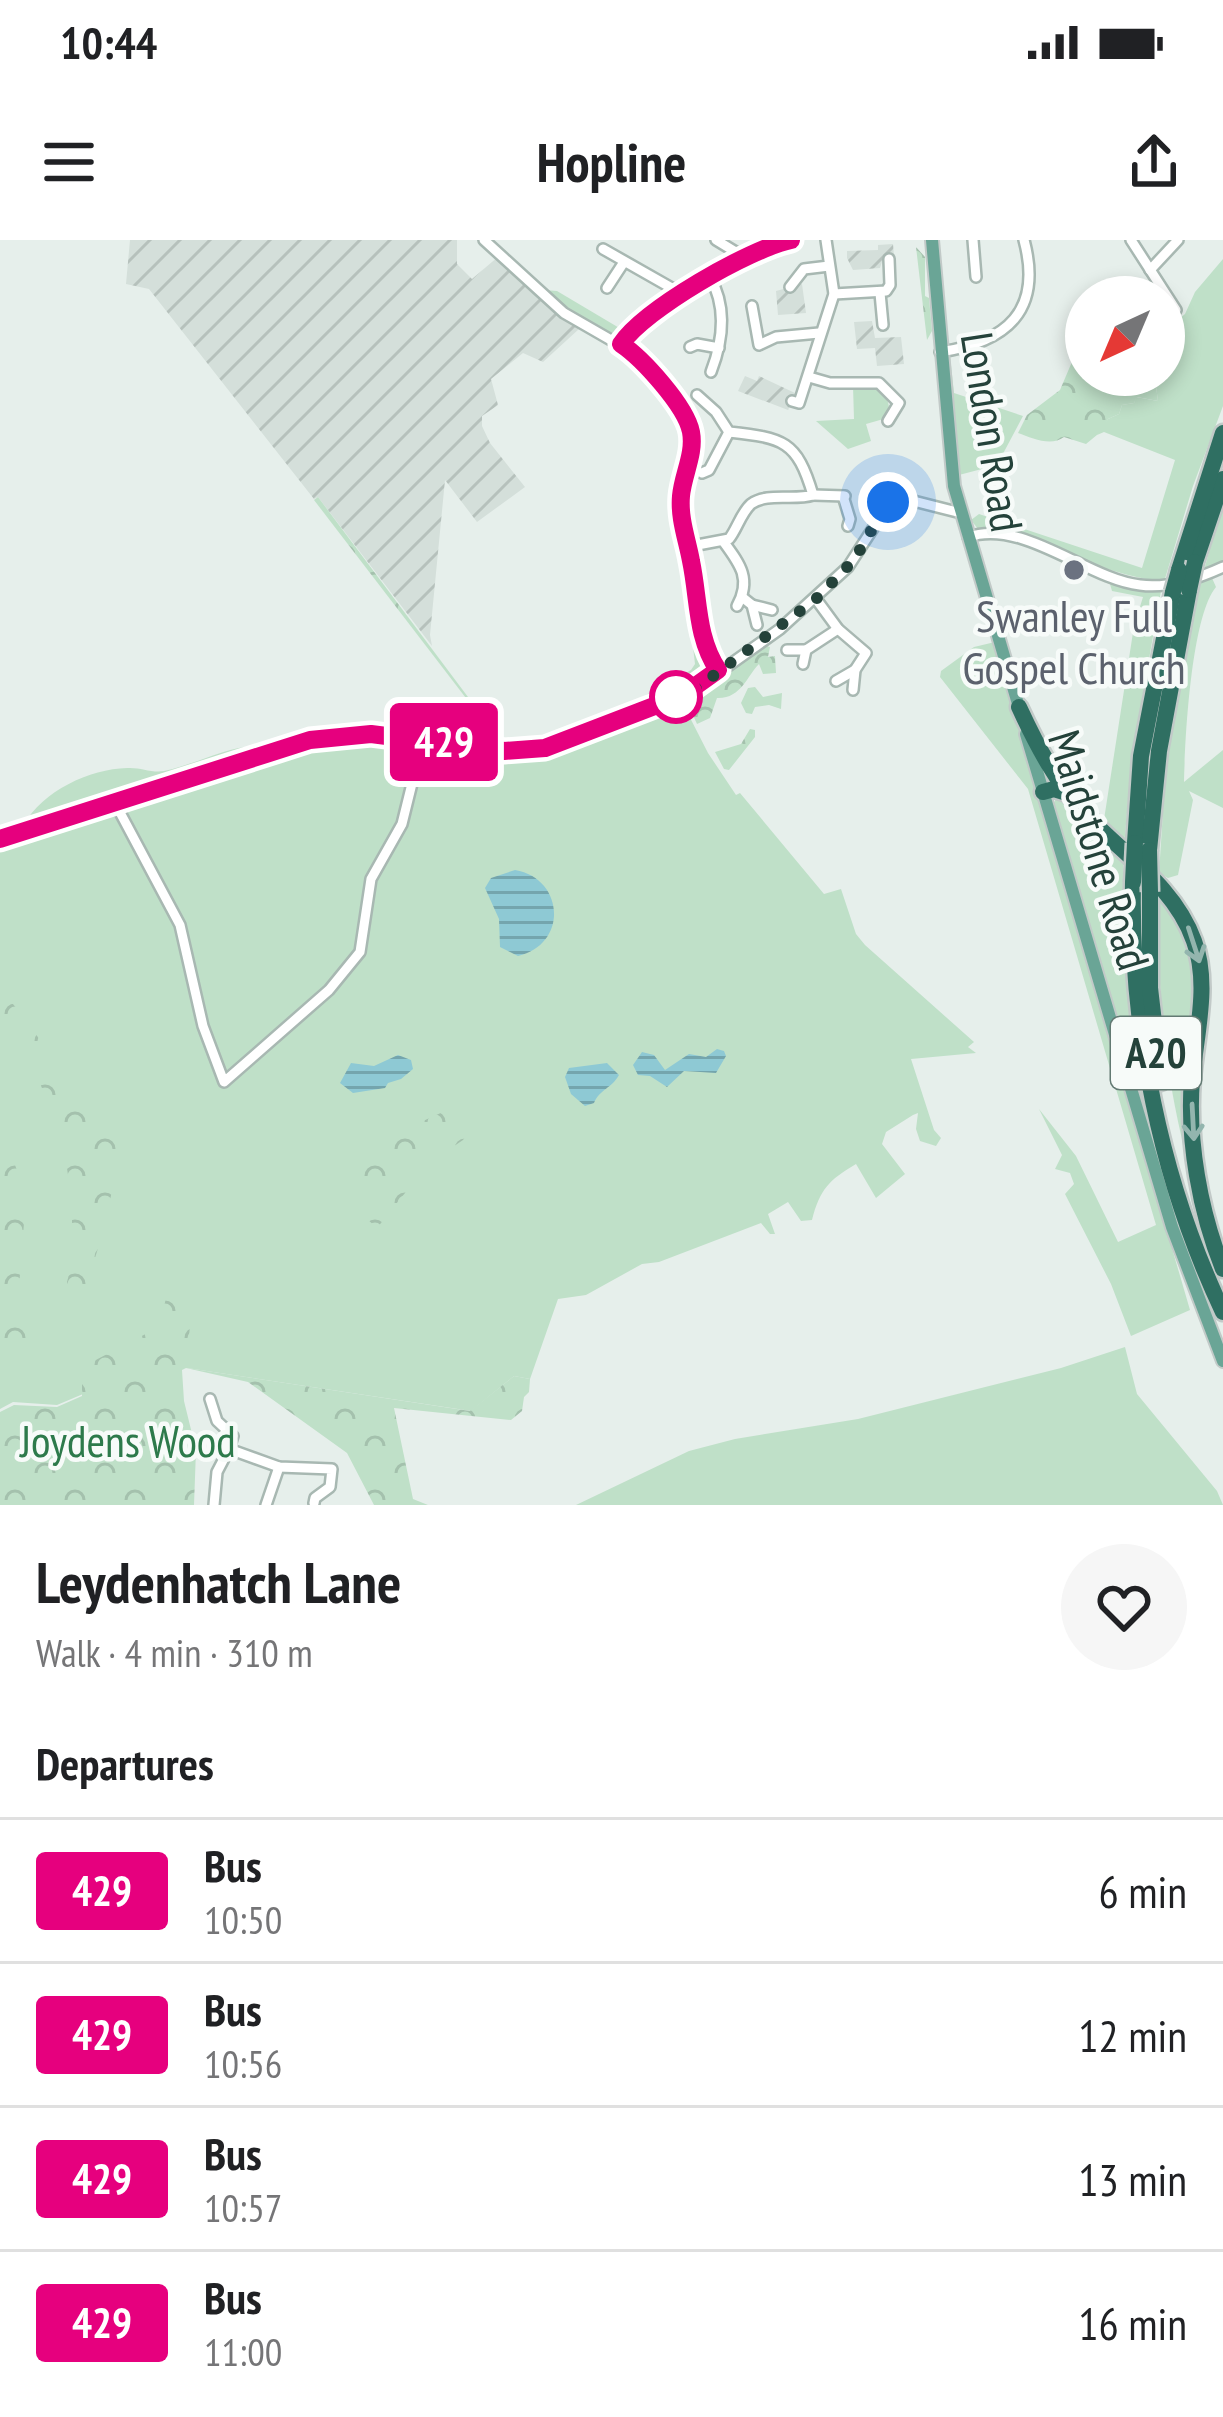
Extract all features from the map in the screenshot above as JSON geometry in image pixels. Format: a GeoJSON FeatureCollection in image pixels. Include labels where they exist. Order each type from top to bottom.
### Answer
{"type":"FeatureCollection","features":[{"type":"Feature","properties":{"kind":"highway","name":"A20"},"geometry":{"type":"LineString","coordinates":[[1223,433],[1141,756],[1155,1045],[1187,1210],[1223,1288]]}},
{"type":"Feature","properties":{"kind":"highway","name":"A20"},"geometry":{"type":"LineString","coordinates":[[1187,566],[1223,479]]}},
{"type":"Feature","properties":{"kind":"highway","name":"A20"},"geometry":{"type":"LineString","coordinates":[[1181,591],[1159,752],[1133,882],[1132,943],[1141,1036],[1163,1144],[1223,1312]]}},
{"type":"Feature","properties":{"kind":"highway","name":"A20"},"geometry":{"type":"LineString","coordinates":[[1019,706],[1038,748],[1067,793],[1162,887],[1183,914],[1196,944],[1202,983],[1192,1126],[1204,1205],[1223,1269]]}},
{"type":"Feature","properties":{"kind":"highway"},"geometry":{"type":"LineString","coordinates":[[1043,791],[1067,793]]}},
{"type":"Feature","properties":{"kind":"main road","name":"London Road"},"geometry":{"type":"LineString","coordinates":[[932,240],[958,506],[976,563]]}},
{"type":"Feature","properties":{"kind":"main road","name":"Maidstone Road"},"geometry":{"type":"LineString","coordinates":[[976,563],[1172,1227],[1223,1361]]}},
{"type":"Feature","properties":{"kind":"street"},"geometry":{"type":"LineString","coordinates":[[484,240],[565,313],[640,358],[688,423],[692,446],[681,513],[701,630],[718,670]]}},
{"type":"Feature","properties":{"kind":"street"},"geometry":{"type":"LineString","coordinates":[[716,240],[744,257]]}},
{"type":"Feature","properties":{"kind":"street"},"geometry":{"type":"LineString","coordinates":[[621,344],[634,326],[710,277],[775,242],[791,240]]}},
{"type":"Feature","properties":{"kind":"street"},"geometry":{"type":"LineString","coordinates":[[796,405],[834,294],[826,240]]}},
{"type":"Feature","properties":{"kind":"street"},"geometry":{"type":"LineString","coordinates":[[962,271],[975,274],[973,240]]}},
{"type":"Feature","properties":{"kind":"street"},"geometry":{"type":"LineString","coordinates":[[940,352],[984,343],[1011,323],[1029,292],[1026,240]]}},
{"type":"Feature","properties":{"kind":"street"},"geometry":{"type":"LineString","coordinates":[[1131,240],[1154,276]]}},
{"type":"Feature","properties":{"kind":"street"},"geometry":{"type":"LineString","coordinates":[[1150,270],[1178,240]]}},
{"type":"Feature","properties":{"kind":"street"},"geometry":{"type":"LineString","coordinates":[[604,249],[683,296]]}},
{"type":"Feature","properties":{"kind":"street"},"geometry":{"type":"LineString","coordinates":[[834,294],[880,292],[890,285],[889,259]]}},
{"type":"Feature","properties":{"kind":"street"},"geometry":{"type":"LineString","coordinates":[[607,288],[624,262]]}},
{"type":"Feature","properties":{"kind":"street"},"geometry":{"type":"LineString","coordinates":[[790,287],[804,269],[829,266]]}},
{"type":"Feature","properties":{"kind":"street"},"geometry":{"type":"LineString","coordinates":[[710,277],[718,292],[723,337],[711,372]]}},
{"type":"Feature","properties":{"kind":"street"},"geometry":{"type":"LineString","coordinates":[[880,292],[883,325]]}},
{"type":"Feature","properties":{"kind":"street"},"geometry":{"type":"LineString","coordinates":[[752,306],[759,345],[776,337],[819,333]]}},
{"type":"Feature","properties":{"kind":"street"},"geometry":{"type":"LineString","coordinates":[[690,347],[719,348]]}},
{"type":"Feature","properties":{"kind":"street"},"geometry":{"type":"LineString","coordinates":[[809,377],[830,383],[879,383],[899,403],[888,421]]}},
{"type":"Feature","properties":{"kind":"street"},"geometry":{"type":"LineString","coordinates":[[697,395],[729,432]]}},
{"type":"Feature","properties":{"kind":"street"},"geometry":{"type":"LineString","coordinates":[[708,473],[729,432]]}},
{"type":"Feature","properties":{"kind":"street"},"geometry":{"type":"LineString","coordinates":[[729,432],[767,436],[787,444],[805,466],[813,495]]}},
{"type":"Feature","properties":{"kind":"street"},"geometry":{"type":"LineString","coordinates":[[687,547],[724,541],[756,501],[844,496],[848,526]]}},
{"type":"Feature","properties":{"kind":"street"},"geometry":{"type":"LineString","coordinates":[[0,839],[310,740],[371,734],[504,751],[545,748],[683,695],[781,629],[854,560],[892,497],[904,496],[940,508],[958,506]]}},
{"type":"Feature","properties":{"kind":"street"},"geometry":{"type":"LineString","coordinates":[[968,537],[996,533],[1135,585],[1185,582],[1223,567]]}},
{"type":"Feature","properties":{"kind":"street"},"geometry":{"type":"LineString","coordinates":[[724,541],[745,572],[740,602],[772,610]]}},
{"type":"Feature","properties":{"kind":"street"},"geometry":{"type":"LineString","coordinates":[[816,599],[838,629],[866,652],[855,670],[853,691]]}},
{"type":"Feature","properties":{"kind":"street"},"geometry":{"type":"LineString","coordinates":[[752,605],[757,625]]}},
{"type":"Feature","properties":{"kind":"street"},"geometry":{"type":"LineString","coordinates":[[787,650],[806,650],[838,629]]}},
{"type":"Feature","properties":{"kind":"street"},"geometry":{"type":"LineString","coordinates":[[803,664],[806,650]]}},
{"type":"Feature","properties":{"kind":"street"},"geometry":{"type":"LineString","coordinates":[[836,681],[855,670]]}},
{"type":"Feature","properties":{"kind":"street"},"geometry":{"type":"LineString","coordinates":[[115,803],[180,925],[202,1026],[224,1082],[329,990],[360,952],[371,879],[402,824],[423,739]]}},
{"type":"Feature","properties":{"kind":"street"},"geometry":{"type":"LineString","coordinates":[[211,1400],[217,1420],[233,1436],[217,1472],[214,1505]]}},
{"type":"Feature","properties":{"kind":"street"},"geometry":{"type":"LineString","coordinates":[[229,1449],[279,1467],[332,1469],[330,1487],[314,1503]]}},
{"type":"Feature","properties":{"kind":"street"},"geometry":{"type":"LineString","coordinates":[[266,1505],[279,1467]]}},
{"type":"Feature","properties":{"kind":"shaded area"},"geometry":{"type":"Polygon","coordinates":[[[130,240],[457,240],[457,264],[472,279],[499,256],[579,329],[543,362],[523,353],[491,379],[498,405],[482,416],[482,426],[525,487],[477,522],[445,480],[432,646],[149,289],[126,284],[130,240]]]}},
{"type":"Feature","properties":{"kind":"shaded area"},"geometry":{"type":"Polygon","coordinates":[[[893,244],[894,256],[883,258],[880,268],[853,270],[847,258],[847,251],[878,250],[878,245],[893,244]]]}},
{"type":"Feature","properties":{"kind":"shaded area"},"geometry":{"type":"Polygon","coordinates":[[[802,284],[806,313],[778,315],[776,291],[802,284]]]}},
{"type":"Feature","properties":{"kind":"shaded area"},"geometry":{"type":"Polygon","coordinates":[[[872,321],[875,338],[901,337],[904,364],[877,366],[875,348],[857,349],[854,322],[872,321]]]}},
{"type":"Feature","properties":{"kind":"shaded area"},"geometry":{"type":"Polygon","coordinates":[[[745,376],[757,381],[759,376],[795,393],[788,410],[738,391],[745,376]]]}},
{"type":"Feature","properties":{"kind":"green space"},"geometry":{"type":"Polygon","coordinates":[[[916,247],[925,257],[925,296],[932,331],[927,340],[916,247]]]}},
{"type":"Feature","properties":{"kind":"green space"},"geometry":{"type":"Polygon","coordinates":[[[1223,259],[1223,406],[1164,582],[1098,566],[990,527],[978,529],[971,520],[979,514],[1142,568],[1175,460],[1104,432],[1097,435],[1122,405],[1134,403],[1136,397],[1158,401],[1157,396],[1185,396],[1185,314],[1195,292],[1223,259]]]}},
{"type":"Feature","properties":{"kind":"green space"},"geometry":{"type":"Polygon","coordinates":[[[545,290],[557,291],[621,329],[619,333],[589,325],[545,290]]]}},
{"type":"Feature","properties":{"kind":"green space"},"geometry":{"type":"Polygon","coordinates":[[[950,356],[954,393],[1023,416],[997,465],[959,475],[946,360],[950,356]]]}},
{"type":"Feature","properties":{"kind":"green space"},"geometry":{"type":"Polygon","coordinates":[[[1065,378],[1065,396],[1157,396],[1158,401],[1137,397],[1134,403],[1122,405],[1119,414],[1108,419],[1086,444],[1064,437],[1041,441],[1018,433],[1027,415],[1060,390],[1065,378]]]}},
{"type":"Feature","properties":{"kind":"green space"},"geometry":{"type":"Polygon","coordinates":[[[853,386],[877,387],[889,409],[887,418],[866,424],[871,441],[848,449],[816,421],[854,419],[853,386]]]}},
{"type":"Feature","properties":{"kind":"green space"},"geometry":{"type":"Polygon","coordinates":[[[318,497],[483,717],[482,719],[314,500],[318,497]]]}},
{"type":"Feature","properties":{"kind":"green space"},"geometry":{"type":"Polygon","coordinates":[[[1223,502],[1223,561],[1204,570],[1223,502]]]}},
{"type":"Feature","properties":{"kind":"green space"},"geometry":{"type":"Polygon","coordinates":[[[1081,569],[1136,588],[1161,591],[1132,756],[1124,846],[1103,826],[1134,626],[1143,597],[1112,591],[1110,584],[1081,569]]]}},
{"type":"Feature","properties":{"kind":"green space"},"geometry":{"type":"Polygon","coordinates":[[[1212,578],[1216,587],[1201,624],[1191,680],[1184,782],[1223,750],[1223,808],[1189,791],[1193,800],[1178,875],[1168,878],[1159,873],[1168,735],[1192,602],[1201,582],[1212,578]]]}},
{"type":"Feature","properties":{"kind":"green space"},"geometry":{"type":"Polygon","coordinates":[[[686,586],[708,662],[705,677],[594,727],[551,741],[598,722],[691,670],[695,664],[686,586]]]}},
{"type":"Feature","properties":{"kind":"green space"},"geometry":{"type":"Polygon","coordinates":[[[995,642],[1190,1310],[1131,1336],[1111,1284],[1065,1194],[1074,1184],[1070,1173],[1055,1169],[1062,1155],[1039,1109],[1076,1156],[1118,1242],[1156,1225],[1028,789],[940,677],[941,671],[974,647],[995,642]]]}},
{"type":"Feature","properties":{"kind":"green space"},"geometry":{"type":"Polygon","coordinates":[[[764,645],[770,647],[768,657],[775,656],[776,673],[763,674],[759,664],[738,691],[717,698],[710,718],[697,724],[686,700],[764,645]]]}},
{"type":"Feature","properties":{"kind":"green space"},"geometry":{"type":"Polygon","coordinates":[[[755,687],[763,697],[782,693],[781,709],[769,705],[746,713],[741,703],[748,688],[755,687]]]}},
{"type":"Feature","properties":{"kind":"green space"},"geometry":{"type":"Polygon","coordinates":[[[682,702],[736,795],[740,793],[824,894],[841,889],[856,934],[865,945],[974,1042],[968,1047],[976,1053],[911,1059],[934,1130],[941,1138],[936,1146],[920,1141],[918,1113],[913,1115],[886,1132],[882,1144],[905,1174],[876,1198],[856,1164],[827,1186],[812,1220],[801,1221],[788,1202],[768,1214],[775,1234],[761,1223],[659,1262],[642,1264],[586,1295],[558,1299],[530,1379],[514,1376],[471,1411],[187,1368],[185,1351],[57,1405],[13,1402],[0,1409],[0,842],[283,747],[371,735],[418,747],[419,755],[427,745],[486,752],[540,750],[580,741],[581,745],[682,702]]]}},
{"type":"Feature","properties":{"kind":"green space"},"geometry":{"type":"Polygon","coordinates":[[[750,729],[755,730],[755,737],[729,770],[724,769],[715,752],[741,744],[750,729]]]}},
{"type":"Feature","properties":{"kind":"green space"},"geometry":{"type":"Polygon","coordinates":[[[264,746],[265,750],[24,825],[55,792],[98,773],[127,768],[164,771],[226,751],[264,746]]]}},
{"type":"Feature","properties":{"kind":"green space"},"geometry":{"type":"Polygon","coordinates":[[[1059,794],[1123,855],[1134,1037],[1183,1234],[1223,1342],[1176,1226],[1053,804],[1059,794]]]}},
{"type":"Feature","properties":{"kind":"green space"},"geometry":{"type":"Polygon","coordinates":[[[1158,889],[1180,919],[1197,976],[1201,1209],[1179,1128],[1166,1050],[1158,889]]]}},
{"type":"Feature","properties":{"kind":"green space"},"geometry":{"type":"Polygon","coordinates":[[[0,989],[62,1073],[77,1105],[87,1114],[108,1104],[119,1106],[108,1208],[76,1306],[67,1282],[72,1263],[72,1200],[62,1137],[28,1054],[0,1018],[0,989]]]}},
{"type":"Feature","properties":{"kind":"green space"},"geometry":{"type":"Polygon","coordinates":[[[476,1097],[482,1114],[463,1140],[429,1163],[377,1228],[367,1219],[359,1150],[476,1097]]]}},
{"type":"Feature","properties":{"kind":"green space"},"geometry":{"type":"Polygon","coordinates":[[[13,1159],[26,1197],[19,1287],[8,1303],[16,1325],[36,1339],[30,1348],[0,1360],[0,1164],[13,1159]]]}},
{"type":"Feature","properties":{"kind":"green space","name":"Joydens Wood"},"geometry":{"type":"Polygon","coordinates":[[[168,1290],[181,1291],[191,1308],[187,1368],[470,1411],[514,1376],[530,1379],[529,1392],[522,1411],[511,1420],[394,1408],[413,1499],[428,1505],[374,1505],[347,1453],[248,1382],[186,1368],[182,1370],[184,1401],[196,1450],[194,1505],[0,1505],[0,1412],[14,1405],[57,1407],[82,1396],[82,1376],[90,1363],[159,1327],[168,1290]]]}},
{"type":"Feature","properties":{"kind":"green space"},"geometry":{"type":"Polygon","coordinates":[[[1125,1347],[1137,1394],[1217,1491],[1223,1505],[576,1505],[689,1451],[858,1419],[1061,1368],[1125,1347]]]}},
{"type":"Feature","properties":{"kind":"water"},"geometry":{"type":"Polygon","coordinates":[[[515,870],[543,885],[554,912],[546,939],[518,956],[500,947],[499,919],[485,888],[491,878],[515,870]]]}},
{"type":"Feature","properties":{"kind":"water"},"geometry":{"type":"Polygon","coordinates":[[[717,1049],[726,1056],[716,1073],[684,1071],[667,1087],[650,1076],[638,1075],[633,1065],[642,1052],[654,1055],[665,1070],[689,1054],[706,1057],[717,1049]]]}},
{"type":"Feature","properties":{"kind":"water"},"geometry":{"type":"Polygon","coordinates":[[[398,1055],[411,1060],[413,1069],[385,1088],[353,1093],[340,1083],[351,1063],[374,1066],[398,1055]]]}},
{"type":"Feature","properties":{"kind":"water"},"geometry":{"type":"Polygon","coordinates":[[[607,1063],[619,1075],[594,1103],[585,1106],[571,1094],[565,1077],[569,1068],[607,1063]]]}},
{"type":"Feature","properties":{"kind":"bus line","name":"429"},"geometry":{"type":"LineString","coordinates":[[0,839],[310,740],[371,734],[519,752],[580,736],[705,683],[718,670],[701,630],[681,513],[691,431],[640,358],[621,344],[634,326],[710,277],[765,246],[791,240]]}},
{"type":"Feature","properties":{"kind":"place","name":"Swanley Full Gospel Church"},"geometry":{"type":"Point","coordinates":[1074,570]}},
{"type":"Feature","properties":{"kind":"route"},"geometry":{"type":"LineString","coordinates":[[676,697],[697,688],[816,599],[854,560],[888,502]]}}]}
